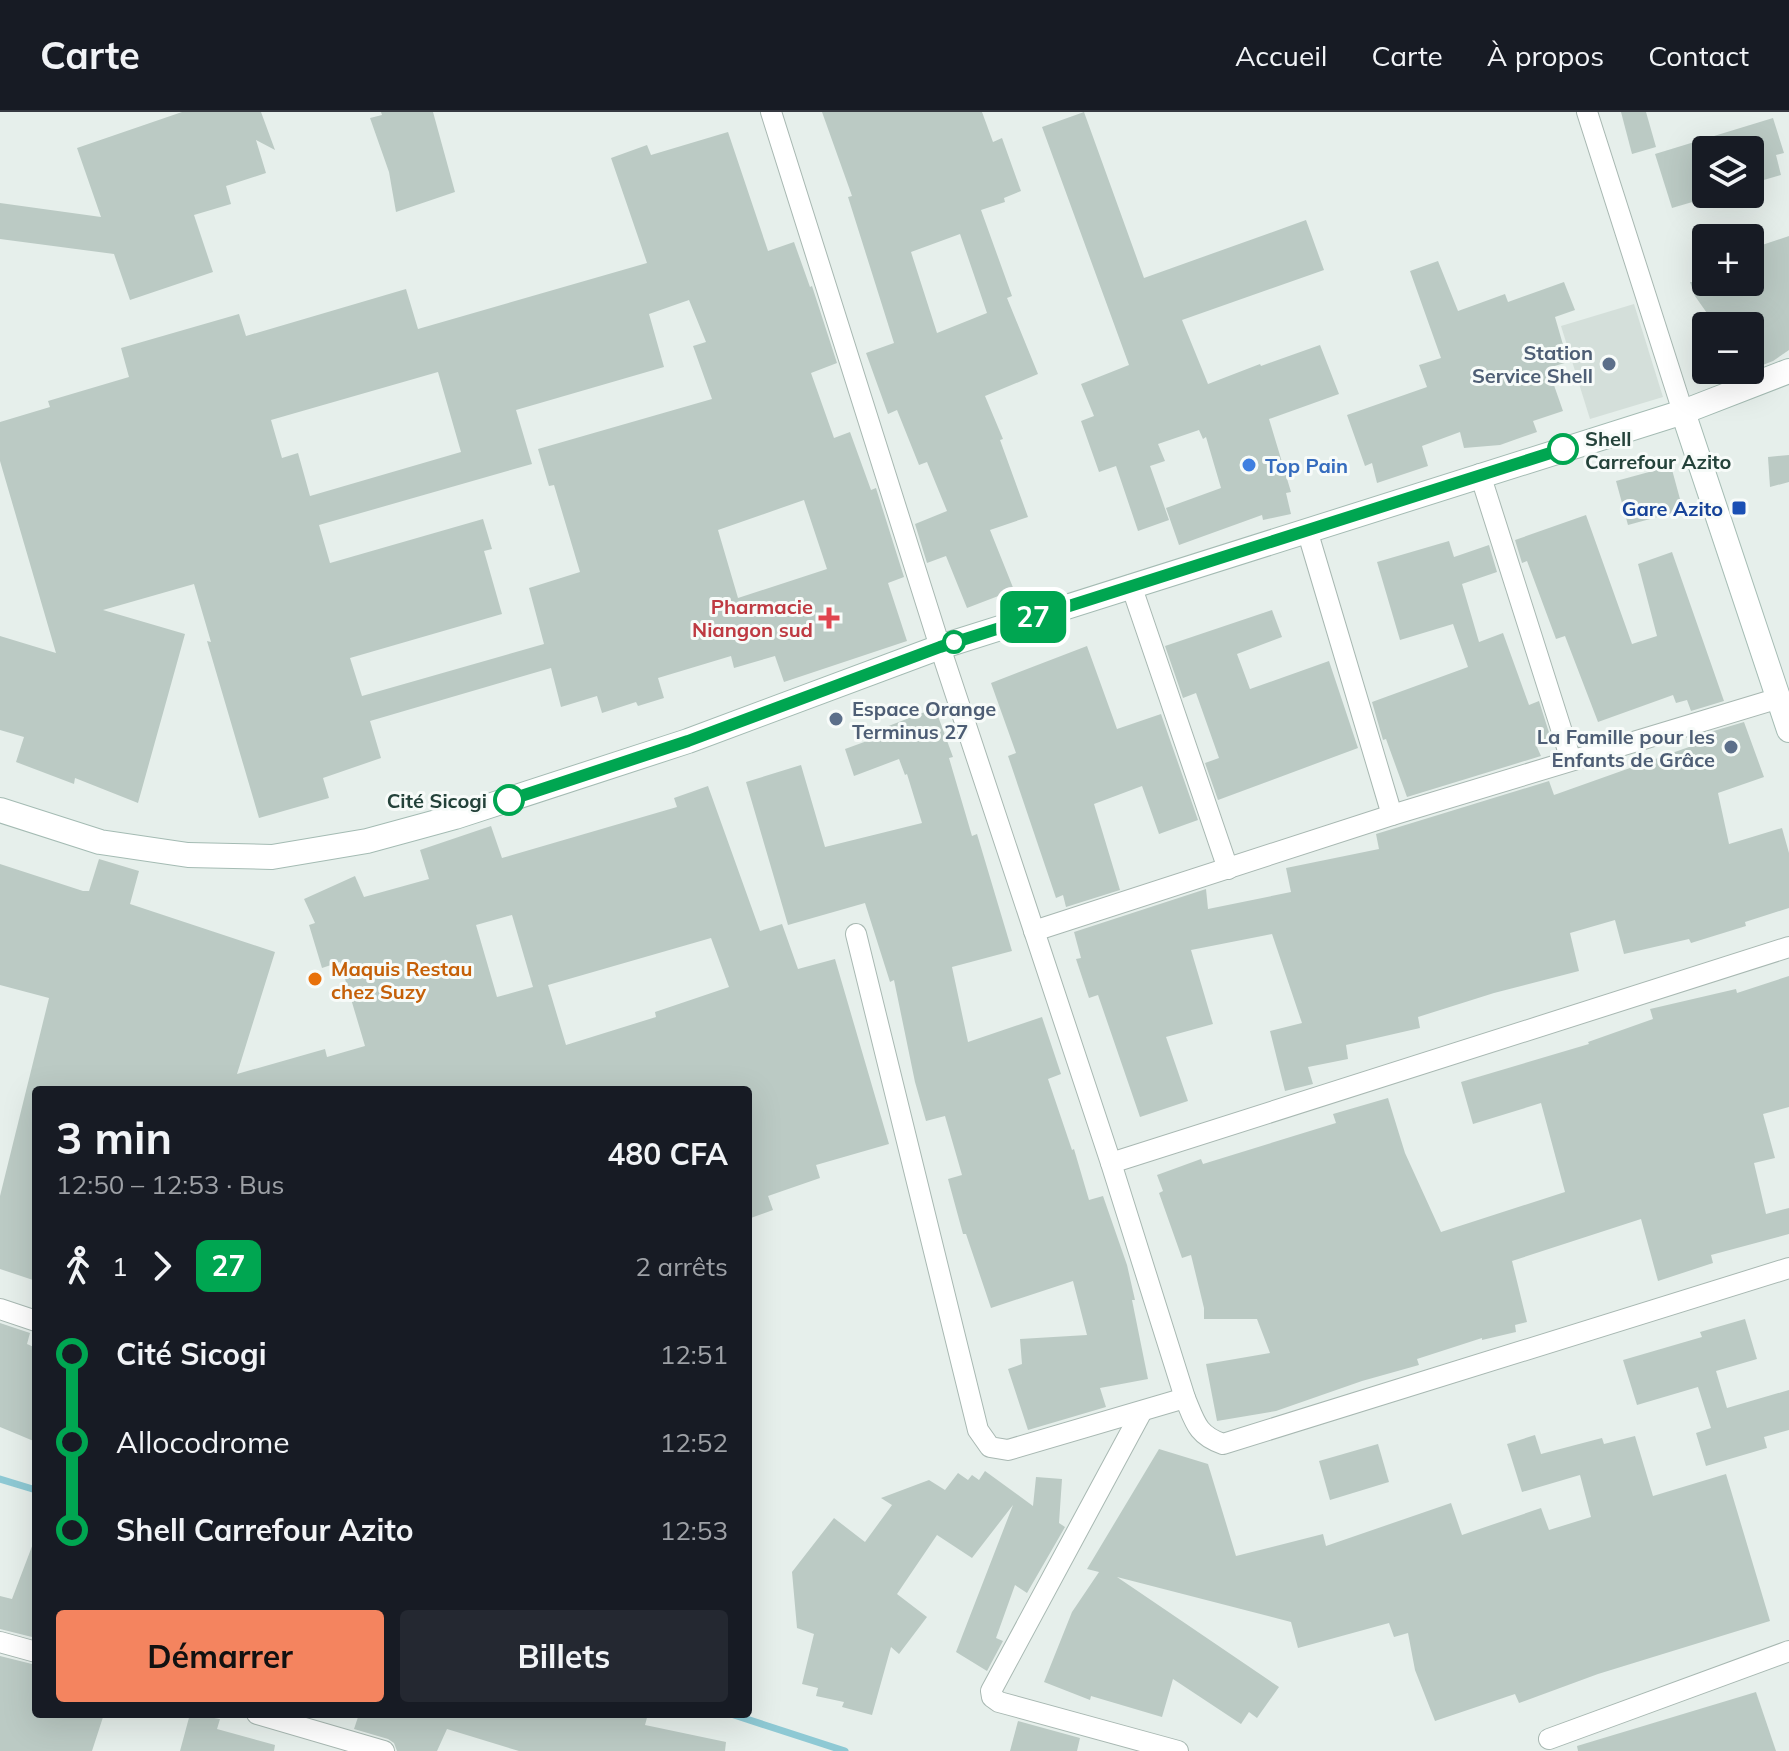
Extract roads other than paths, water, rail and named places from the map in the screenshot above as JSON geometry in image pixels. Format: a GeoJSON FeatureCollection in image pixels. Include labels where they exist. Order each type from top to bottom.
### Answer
{"type":"FeatureCollection","features":[{"type":"Feature","properties":{"kind":"street"},"geometry":{"type":"LineString","coordinates":[[771,112],[940,647],[1196,1426],[1207,1438],[1223,1444],[1789,1268]]}},
{"type":"Feature","properties":{"kind":"street"},"geometry":{"type":"LineString","coordinates":[[1587,112],[1789,730]]}},
{"type":"Feature","properties":{"kind":"street"},"geometry":{"type":"LineString","coordinates":[[0,810],[100,842],[188,855],[272,857],[367,841],[455,817],[688,741],[940,647],[1683,412],[1789,371]]}},
{"type":"Feature","properties":{"kind":"street"},"geometry":{"type":"LineString","coordinates":[[1480,474],[1571,760]]}},
{"type":"Feature","properties":{"kind":"street"},"geometry":{"type":"LineString","coordinates":[[1307,530],[1392,815]]}},
{"type":"Feature","properties":{"kind":"street"},"geometry":{"type":"LineString","coordinates":[[1131,585],[1228,869]]}},
{"type":"Feature","properties":{"kind":"street"},"geometry":{"type":"LineString","coordinates":[[1034,931],[1392,815],[1779,698]]}},
{"type":"Feature","properties":{"kind":"street"},"geometry":{"type":"LineString","coordinates":[[856,934],[978,1430],[990,1447],[1008,1450],[1185,1398]]}},
{"type":"Feature","properties":{"kind":"street"},"geometry":{"type":"LineString","coordinates":[[1111,1163],[1789,947]]}},
{"type":"Feature","properties":{"kind":"street"},"geometry":{"type":"LineString","coordinates":[[0,1309],[32,1320]]}},
{"type":"Feature","properties":{"kind":"street"},"geometry":{"type":"LineString","coordinates":[[1141,1413],[991,1691],[992,1697],[999,1702],[1178,1751]]}},
{"type":"Feature","properties":{"kind":"street"},"geometry":{"type":"LineString","coordinates":[[0,1642],[32,1651]]}},
{"type":"Feature","properties":{"kind":"street"},"geometry":{"type":"LineString","coordinates":[[1549,1739],[1789,1651]]}},
{"type":"Feature","properties":{"kind":"street"},"geometry":{"type":"LineString","coordinates":[[271,1718],[384,1751]]}},
{"type":"Feature","properties":{"kind":"waterway"},"geometry":{"type":"LineString","coordinates":[[0,1479],[32,1489]]}},
{"type":"Feature","properties":{"kind":"waterway"},"geometry":{"type":"LineString","coordinates":[[743,1718],[845,1751]]}},
{"type":"Feature","properties":{"kind":"place","name":"Station Service Shell"},"geometry":{"type":"Point","coordinates":[1609,364]}},
{"type":"Feature","properties":{"kind":"place","name":"Shell Carrefour Azito"},"geometry":{"type":"Point","coordinates":[1563,449]}},
{"type":"Feature","properties":{"kind":"place","name":"Top Pain"},"geometry":{"type":"Point","coordinates":[1249,465]}},
{"type":"Feature","properties":{"kind":"place","name":"Gare Azito"},"geometry":{"type":"Point","coordinates":[1739,508]}},
{"type":"Feature","properties":{"kind":"place","name":"Pharmacie Niangon sud"},"geometry":{"type":"Point","coordinates":[829,618]}},
{"type":"Feature","properties":{"kind":"place","name":"Espace Orange Terminus 27"},"geometry":{"type":"Point","coordinates":[836,719]}},
{"type":"Feature","properties":{"kind":"place","name":"La Famille pour les Enfants de Grâce"},"geometry":{"type":"Point","coordinates":[1731,747]}},
{"type":"Feature","properties":{"kind":"place","name":"Cité Sicogi"},"geometry":{"type":"Point","coordinates":[509,800]}},
{"type":"Feature","properties":{"kind":"place","name":"Maquis Restau chez Suzy"},"geometry":{"type":"Point","coordinates":[315,979]}}]}
